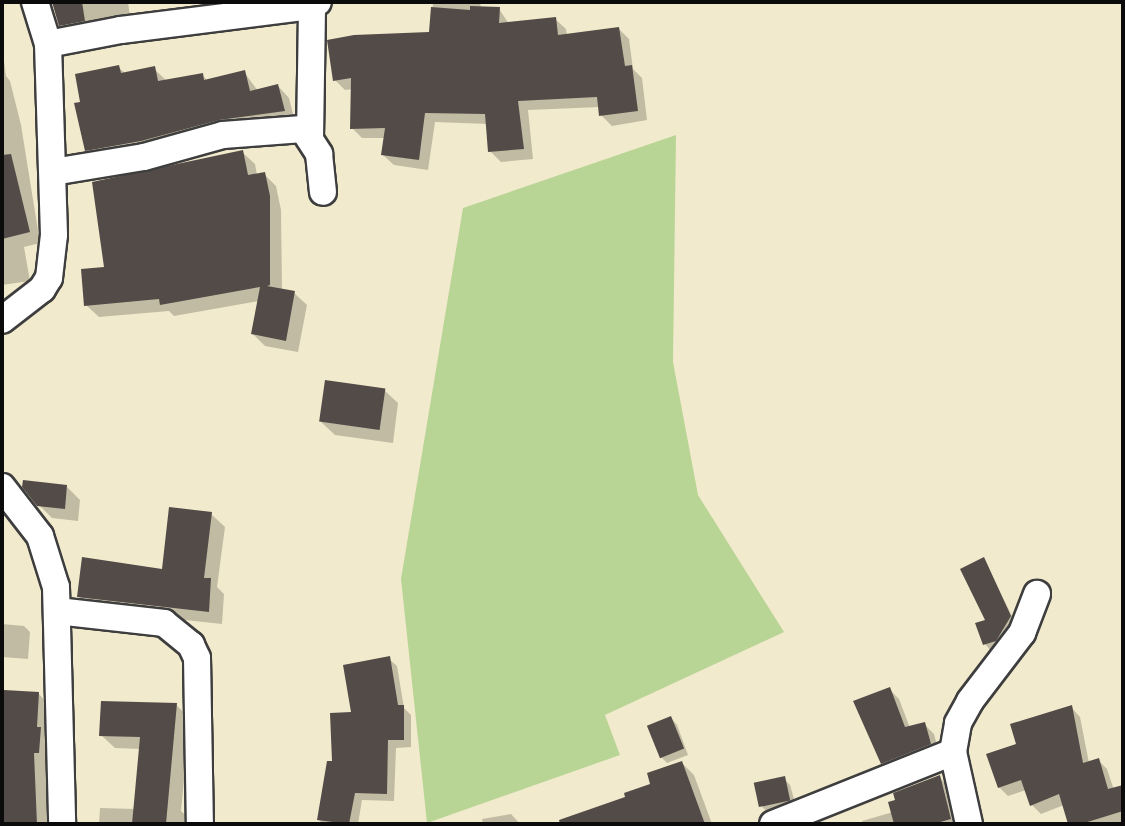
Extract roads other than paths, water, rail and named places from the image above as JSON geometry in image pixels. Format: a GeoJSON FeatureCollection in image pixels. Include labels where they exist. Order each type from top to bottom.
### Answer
{"type":"FeatureCollection","features":[{"type":"Feature","properties":{"kind":"street"},"geometry":{"type":"LineString","coordinates":[[2,320],[47,284],[54,235],[48,44],[35,2]]}},
{"type":"Feature","properties":{"kind":"street"},"geometry":{"type":"LineString","coordinates":[[48,44],[121,30],[315,4],[310,137]]}},
{"type":"Feature","properties":{"kind":"street"},"geometry":{"type":"LineString","coordinates":[[53,172],[144,157],[223,135],[303,129],[319,154],[323,192]]}},
{"type":"Feature","properties":{"kind":"street"},"geometry":{"type":"LineString","coordinates":[[2,487],[40,536],[56,587],[62,824]]}},
{"type":"Feature","properties":{"kind":"street"},"geometry":{"type":"LineString","coordinates":[[969,824],[953,752],[958,723],[970,701],[1022,633],[1037,594]]}},
{"type":"Feature","properties":{"kind":"street"},"geometry":{"type":"LineString","coordinates":[[57,611],[164,623],[191,645],[197,658],[200,824]]}},
{"type":"Feature","properties":{"kind":"street"},"geometry":{"type":"LineString","coordinates":[[773,824],[953,752]]}}]}
